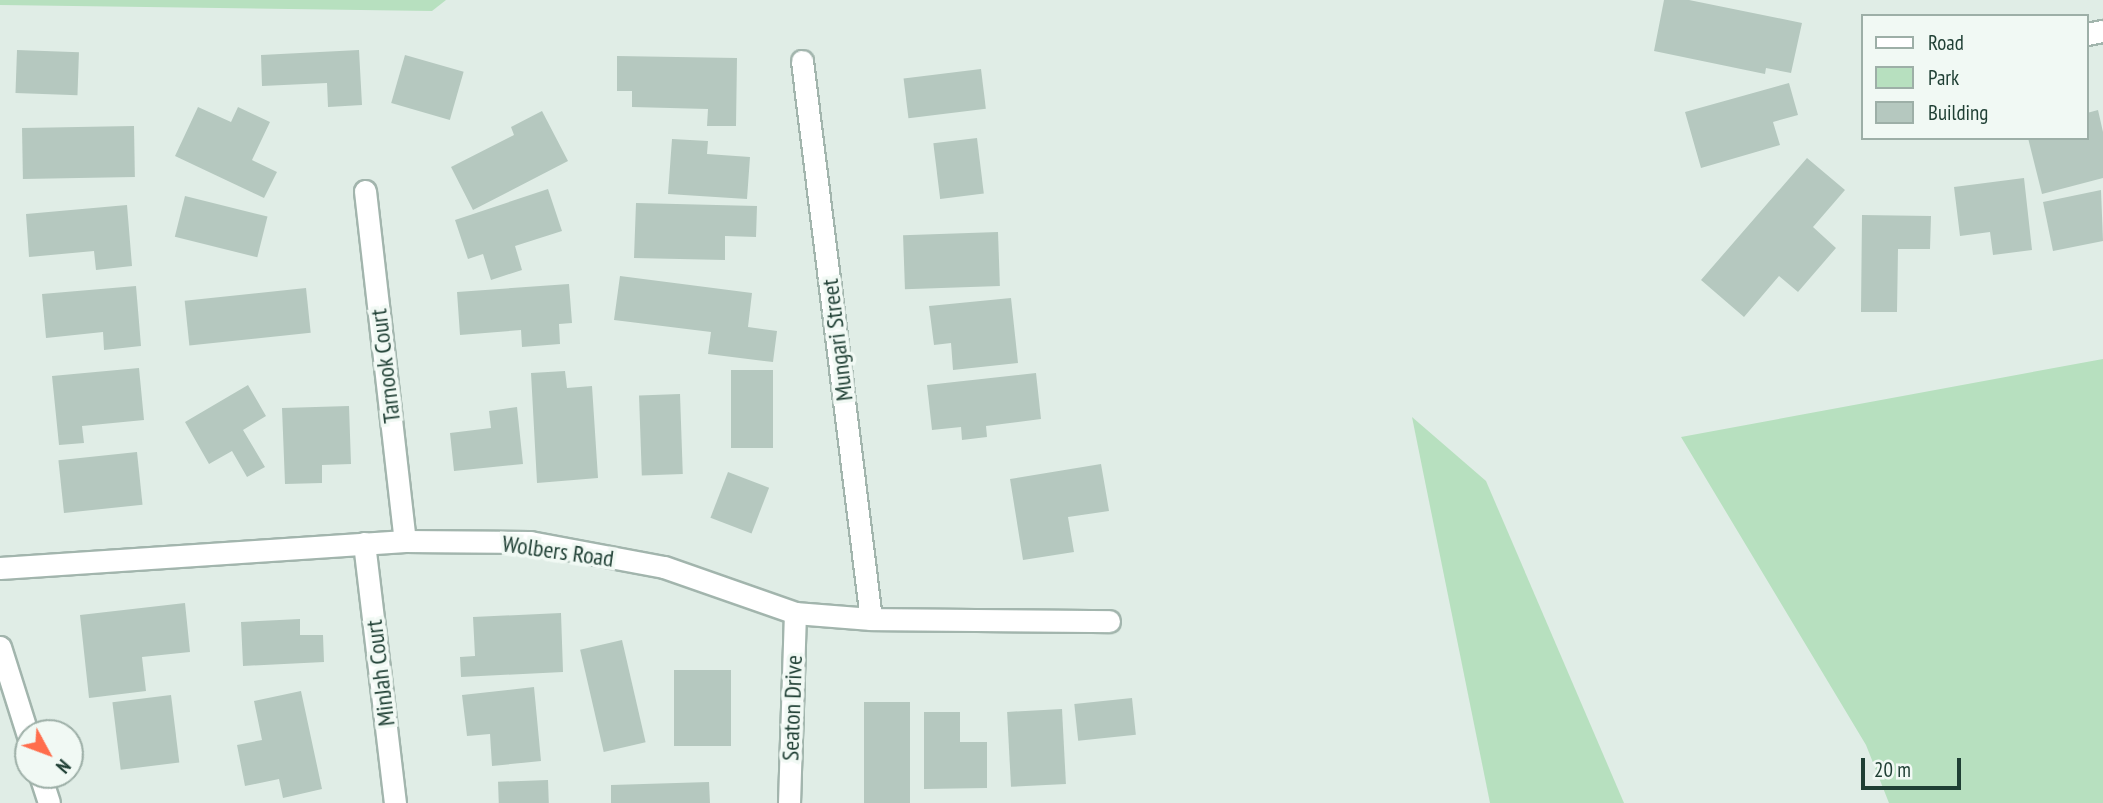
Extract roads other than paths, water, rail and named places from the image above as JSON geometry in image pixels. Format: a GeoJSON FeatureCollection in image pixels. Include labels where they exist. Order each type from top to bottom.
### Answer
{"type":"FeatureCollection","features":[{"type":"Feature","properties":{"kind":"street","name":"Mungari Street"},"geometry":{"type":"LineString","coordinates":[[802,61],[871,619]]}},
{"type":"Feature","properties":{"kind":"street","name":"Tarnook Court"},"geometry":{"type":"LineString","coordinates":[[365,191],[405,541]]}},
{"type":"Feature","properties":{"kind":"street","name":"Wolbers Road"},"geometry":{"type":"LineString","coordinates":[[0,568],[405,541],[543,544],[664,568],[795,613],[871,619],[1109,621]]}},
{"type":"Feature","properties":{"kind":"street","name":"MinJah Court"},"geometry":{"type":"LineString","coordinates":[[364,543],[395,803]]}},
{"type":"Feature","properties":{"kind":"street","name":"Seaton Drive"},"geometry":{"type":"LineString","coordinates":[[789,803],[795,613]]}},
{"type":"Feature","properties":{"kind":"street"},"geometry":{"type":"LineString","coordinates":[[0,647],[23,719]]}}]}
